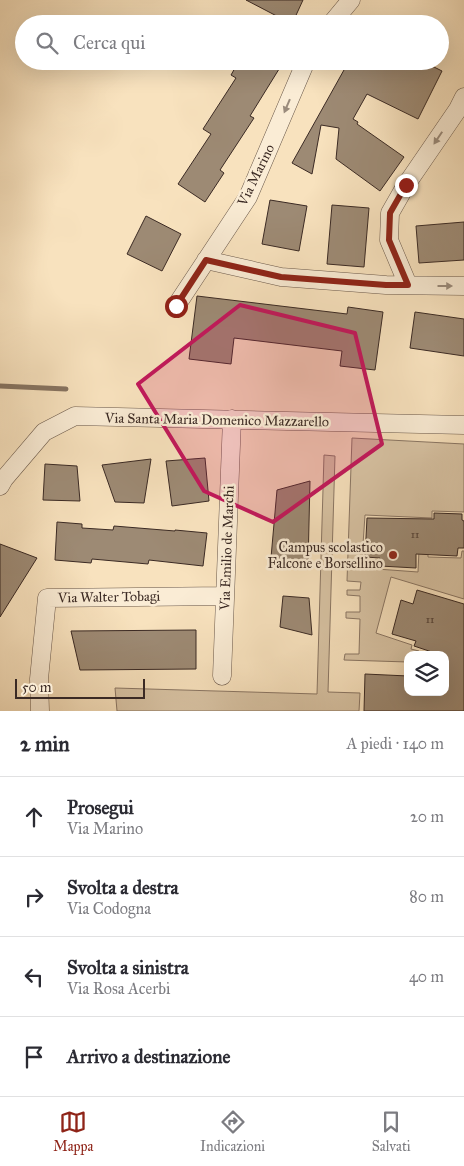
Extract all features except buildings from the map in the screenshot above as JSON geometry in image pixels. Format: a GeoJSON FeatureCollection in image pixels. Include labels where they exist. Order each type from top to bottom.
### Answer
{"type":"FeatureCollection","features":[{"type":"Feature","properties":{"kind":"street"},"geometry":{"type":"LineString","coordinates":[[338,15],[351,0]]}},
{"type":"Feature","properties":{"kind":"street","name":"Via Marino"},"geometry":{"type":"LineString","coordinates":[[176,306],[248,197],[302,70]]}},
{"type":"Feature","properties":{"kind":"street"},"geometry":{"type":"LineString","coordinates":[[408,285],[389,240],[390,213],[406,185],[458,109],[464,97]]}},
{"type":"Feature","properties":{"kind":"street"},"geometry":{"type":"LineString","coordinates":[[206,260],[281,277],[386,285],[464,286]]}},
{"type":"Feature","properties":{"kind":"street","name":"Via Santa Maria Domenico Mazzarello"},"geometry":{"type":"LineString","coordinates":[[0,486],[44,432],[76,416],[464,425]]}},
{"type":"Feature","properties":{"kind":"street","name":"Via Emilio de Marchi"},"geometry":{"type":"LineString","coordinates":[[222,676],[232,419]]}},
{"type":"Feature","properties":{"kind":"street","name":"Via Walter Tobagi"},"geometry":{"type":"LineString","coordinates":[[40,711],[39,679],[47,598],[225,596]]}},
{"type":"Feature","properties":{"kind":"highlighted area"},"geometry":{"type":"Polygon","coordinates":[[[240,305],[355,333],[382,444],[273,522],[204,491],[138,384],[240,305]]]}},
{"type":"Feature","properties":{"kind":"shaded area"},"geometry":{"type":"Polygon","coordinates":[[[352,438],[464,444],[464,512],[432,511],[432,518],[365,515],[362,559],[377,560],[377,569],[418,572],[419,550],[428,550],[428,557],[461,558],[462,551],[464,551],[464,599],[391,577],[376,633],[412,645],[411,649],[419,651],[404,651],[404,662],[344,660],[345,654],[359,654],[360,619],[346,618],[346,612],[360,612],[360,596],[347,595],[347,590],[360,590],[361,582],[347,581],[352,438]]]}},
{"type":"Feature","properties":{"kind":"shaded area"},"geometry":{"type":"Polygon","coordinates":[[[324,455],[335,456],[328,692],[360,693],[359,711],[117,711],[115,688],[317,694],[324,455]]]}},
{"type":"Feature","properties":{"kind":"waterway"},"geometry":{"type":"LineString","coordinates":[[0,386],[66,389]]}},
{"type":"Feature","properties":{"kind":"place","name":"Campus scolastico Falcone e Borsellino"},"geometry":{"type":"Point","coordinates":[393,555]}},
{"type":"Feature","properties":{"kind":"route"},"geometry":{"type":"LineString","coordinates":[[176,306],[206,260],[281,277],[408,285],[389,240],[390,213],[406,185]]}}]}
